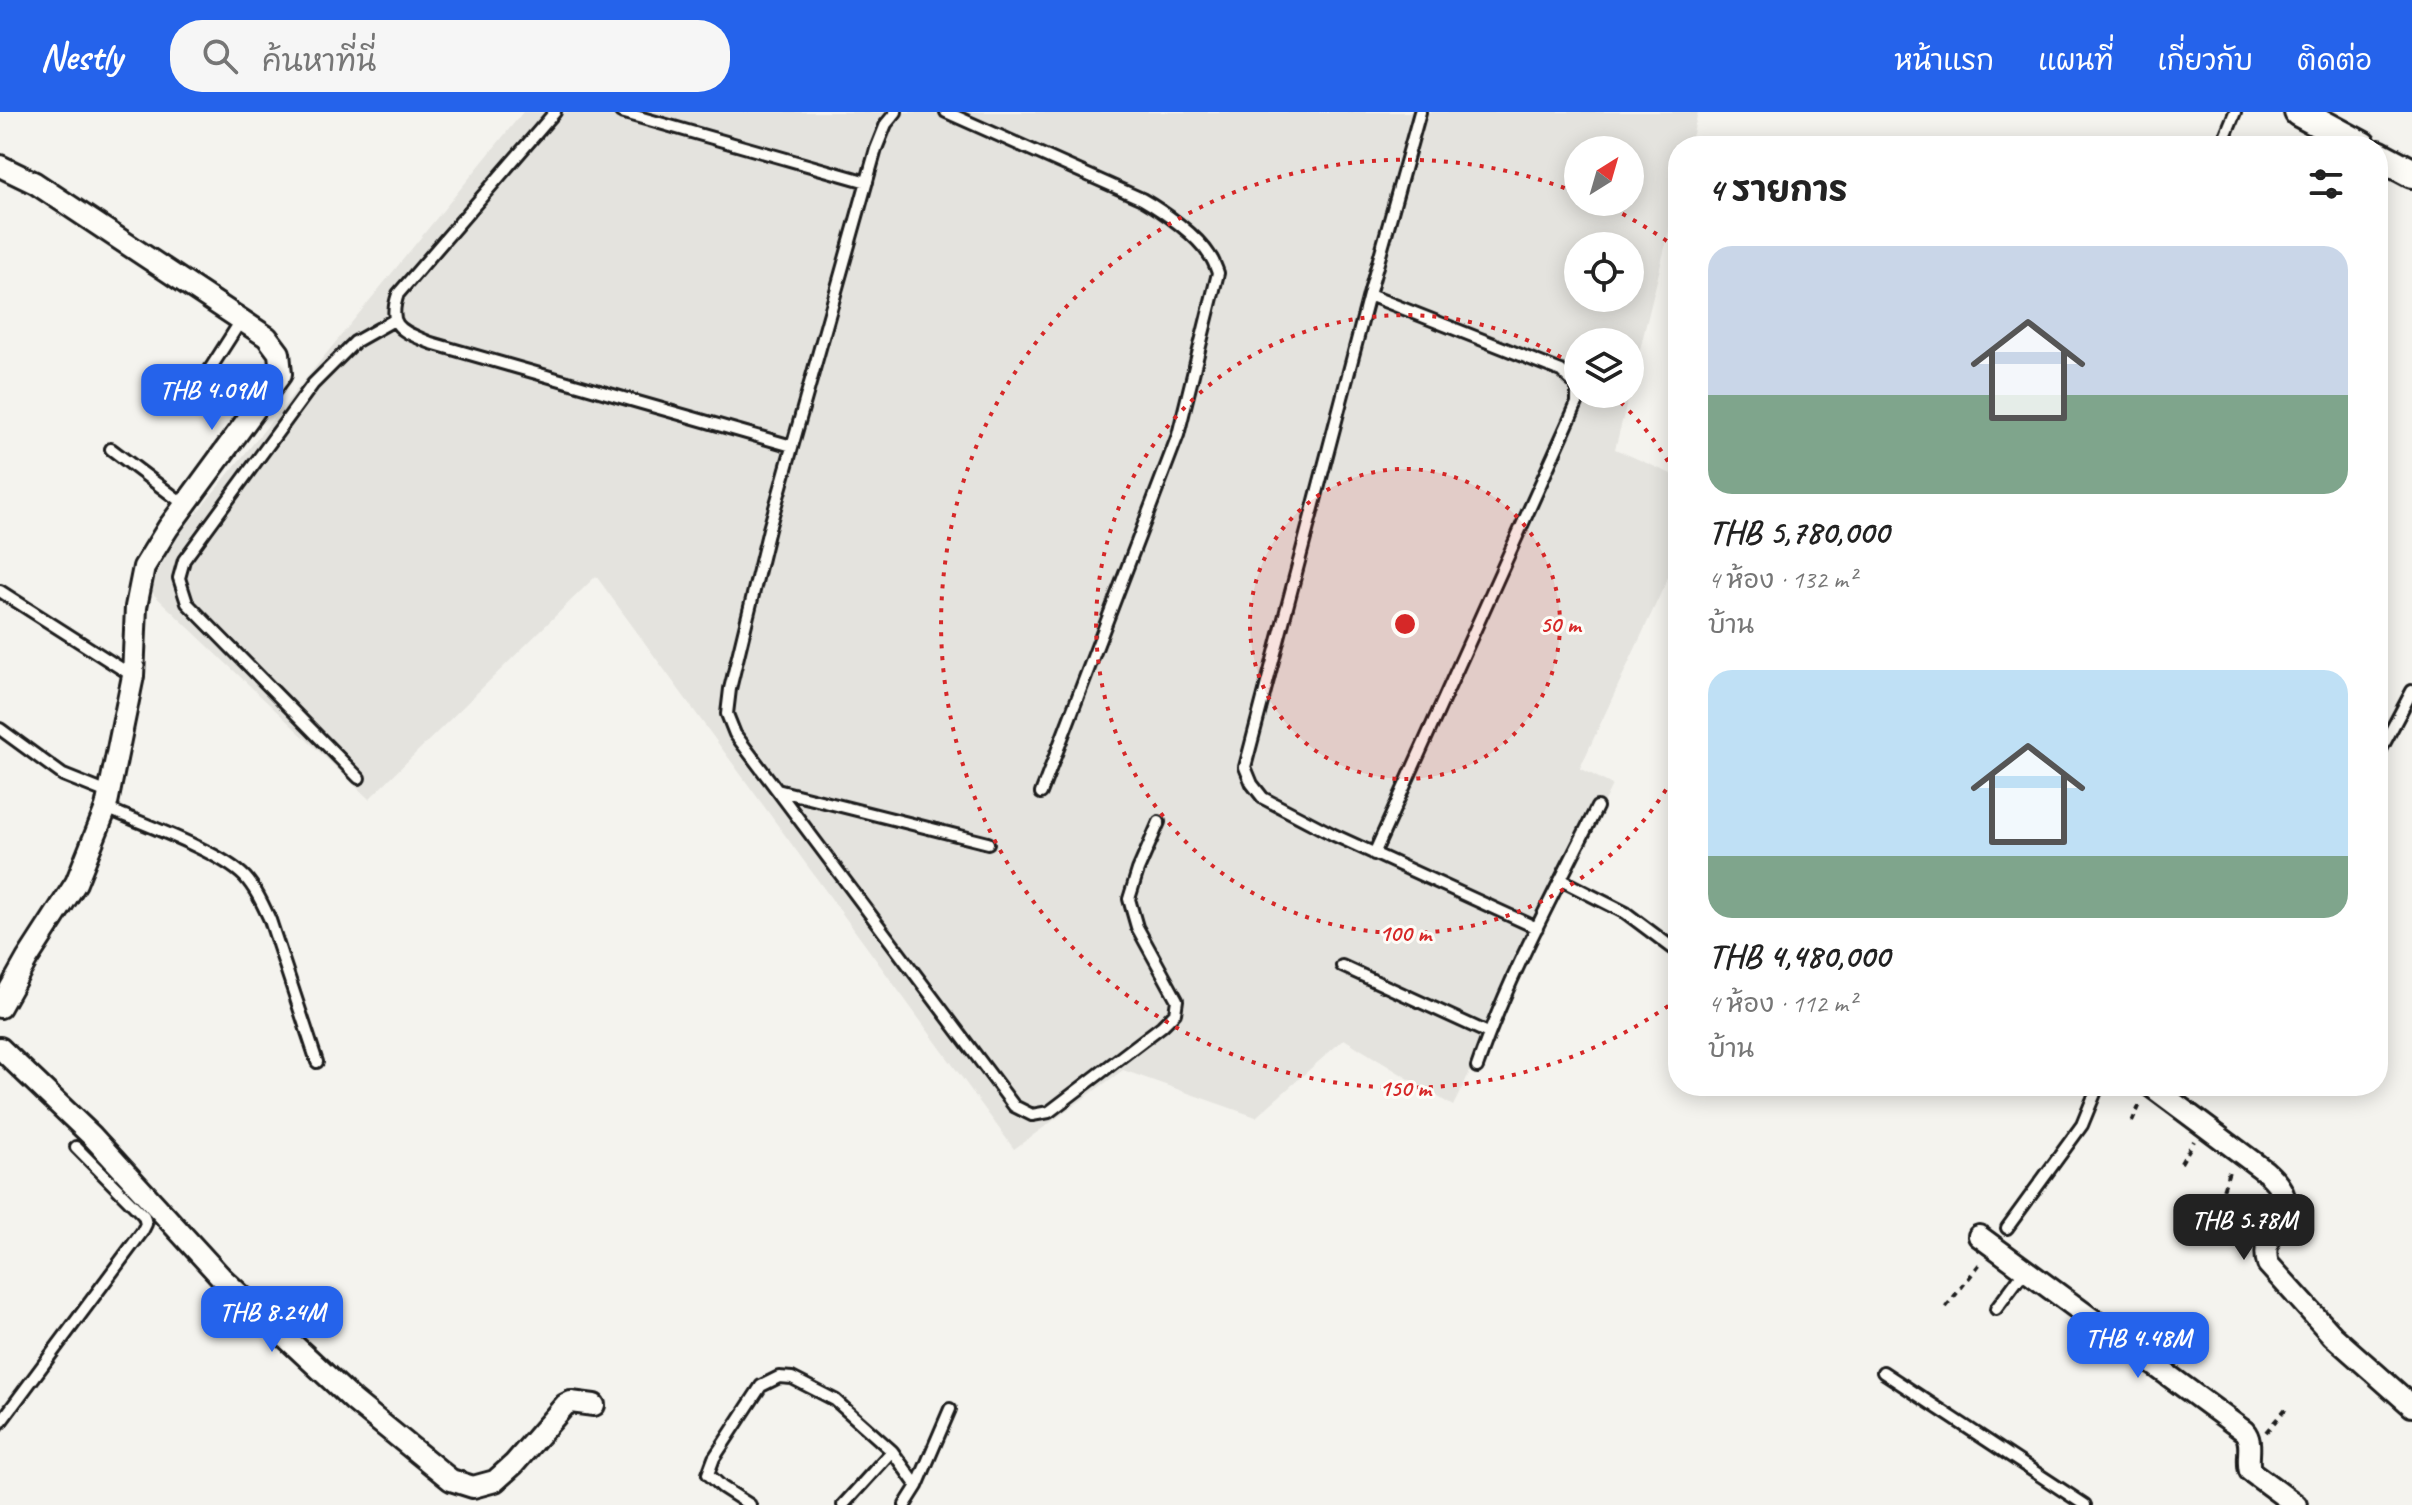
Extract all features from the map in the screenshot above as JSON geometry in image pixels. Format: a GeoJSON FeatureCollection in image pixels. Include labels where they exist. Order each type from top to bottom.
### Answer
{"type":"FeatureCollection","features":[{"type":"Feature","properties":{"kind":"street"},"geometry":{"type":"LineString","coordinates":[[2308,114],[2345,136]]}},
{"type":"Feature","properties":{"kind":"street"},"geometry":{"type":"LineString","coordinates":[[2388,160],[2412,173]]}},
{"type":"Feature","properties":{"kind":"street"},"geometry":{"type":"LineString","coordinates":[[0,166],[35,183],[267,337],[279,353],[281,374],[168,528],[144,567],[136,607],[133,676],[107,801],[76,883],[0,1007]]}},
{"type":"Feature","properties":{"kind":"street"},"geometry":{"type":"LineString","coordinates":[[0,1048],[92,1136],[221,1277],[354,1401],[451,1480],[473,1487],[495,1481],[514,1464],[565,1405],[571,1402],[594,1405]]}},
{"type":"Feature","properties":{"kind":"street"},"geometry":{"type":"LineString","coordinates":[[2164,1096],[2272,1178],[2285,1196],[2266,1252],[2268,1264],[2333,1336],[2412,1406]]}},
{"type":"Feature","properties":{"kind":"street"},"geometry":{"type":"LineString","coordinates":[[1986,1242],[2244,1431],[2249,1440],[2250,1471],[2296,1505]]}},
{"type":"Feature","properties":{"kind":"lane"},"geometry":{"type":"LineString","coordinates":[[555,112],[398,294],[393,310],[394,320],[401,330],[431,343],[792,446]]}},
{"type":"Feature","properties":{"kind":"lane"},"geometry":{"type":"LineString","coordinates":[[621,112],[867,182]]}},
{"type":"Feature","properties":{"kind":"lane"},"geometry":{"type":"LineString","coordinates":[[896,112],[886,124],[867,182],[792,446],[744,630],[727,714],[735,734],[1014,1106],[1032,1115],[1049,1112],[1175,1013],[1177,1000],[1137,927],[1129,899],[1159,822]]}},
{"type":"Feature","properties":{"kind":"lane"},"geometry":{"type":"LineString","coordinates":[[946,112],[1142,199],[1167,214],[1194,239],[1210,255],[1218,273],[1178,435],[1041,793]]}},
{"type":"Feature","properties":{"kind":"lane"},"geometry":{"type":"LineString","coordinates":[[1420,112],[1245,767],[1252,784],[1263,798],[1374,854],[1537,928]]}},
{"type":"Feature","properties":{"kind":"lane"},"geometry":{"type":"LineString","coordinates":[[2225,136],[2235,112]]}},
{"type":"Feature","properties":{"kind":"lane"},"geometry":{"type":"LineString","coordinates":[[1369,295],[1561,371],[1577,386],[1577,403],[1374,854]]}},
{"type":"Feature","properties":{"kind":"lane"},"geometry":{"type":"LineString","coordinates":[[210,369],[242,319]]}},
{"type":"Feature","properties":{"kind":"lane"},"geometry":{"type":"LineString","coordinates":[[359,778],[187,603],[179,578],[184,560],[313,384],[355,342],[394,320]]}},
{"type":"Feature","properties":{"kind":"lane"},"geometry":{"type":"LineString","coordinates":[[111,449],[185,505]]}},
{"type":"Feature","properties":{"kind":"lane"},"geometry":{"type":"LineString","coordinates":[[0,591],[133,676]]}},
{"type":"Feature","properties":{"kind":"lane"},"geometry":{"type":"LineString","coordinates":[[2388,736],[2412,691]]}},
{"type":"Feature","properties":{"kind":"lane"},"geometry":{"type":"LineString","coordinates":[[0,729],[63,775],[244,876],[261,899],[270,920],[317,1062]]}},
{"type":"Feature","properties":{"kind":"lane"},"geometry":{"type":"LineString","coordinates":[[777,790],[988,843]]}},
{"type":"Feature","properties":{"kind":"lane"},"geometry":{"type":"LineString","coordinates":[[1477,1067],[1488,1033],[1597,807]]}},
{"type":"Feature","properties":{"kind":"lane"},"geometry":{"type":"LineString","coordinates":[[1561,880],[1626,913],[1668,944]]}},
{"type":"Feature","properties":{"kind":"lane"},"geometry":{"type":"LineString","coordinates":[[1342,966],[1488,1033]]}},
{"type":"Feature","properties":{"kind":"lane"},"geometry":{"type":"LineString","coordinates":[[2007,1228],[2082,1125],[2094,1096]]}},
{"type":"Feature","properties":{"kind":"lane"},"geometry":{"type":"LineString","coordinates":[[0,1423],[146,1224],[144,1216],[76,1147]]}},
{"type":"Feature","properties":{"kind":"lane"},"geometry":{"type":"LineString","coordinates":[[1996,1309],[2025,1270]]}},
{"type":"Feature","properties":{"kind":"lane"},"geometry":{"type":"LineString","coordinates":[[1883,1372],[2085,1505]]}},
{"type":"Feature","properties":{"kind":"lane"},"geometry":{"type":"LineString","coordinates":[[750,1505],[708,1474],[714,1458],[761,1386],[779,1377],[792,1378],[835,1400],[892,1451],[917,1486]]}},
{"type":"Feature","properties":{"kind":"lane"},"geometry":{"type":"LineString","coordinates":[[905,1505],[917,1486],[950,1409]]}},
{"type":"Feature","properties":{"kind":"lane"},"geometry":{"type":"LineString","coordinates":[[843,1505],[892,1451]]}},
{"type":"Feature","properties":{"kind":"path"},"geometry":{"type":"LineString","coordinates":[[2216,1212],[2236,1149]]}},
{"type":"Feature","properties":{"kind":"path"},"geometry":{"type":"LineString","coordinates":[[1946,1307],[1986,1242]]}},
{"type":"Feature","properties":{"kind":"shaded area"},"geometry":{"type":"Polygon","coordinates":[[[523,112],[1698,112],[1692,136],[1668,136],[1668,236],[1644,333],[1644,328],[1564,328],[1564,408],[1625,408],[1615,449],[1668,473],[1668,578],[1580,768],[1612,785],[1453,1106],[1344,1039],[1256,1117],[1123,1070],[1014,1149],[596,576],[369,799],[147,588],[173,542],[523,112]]]}}]}
